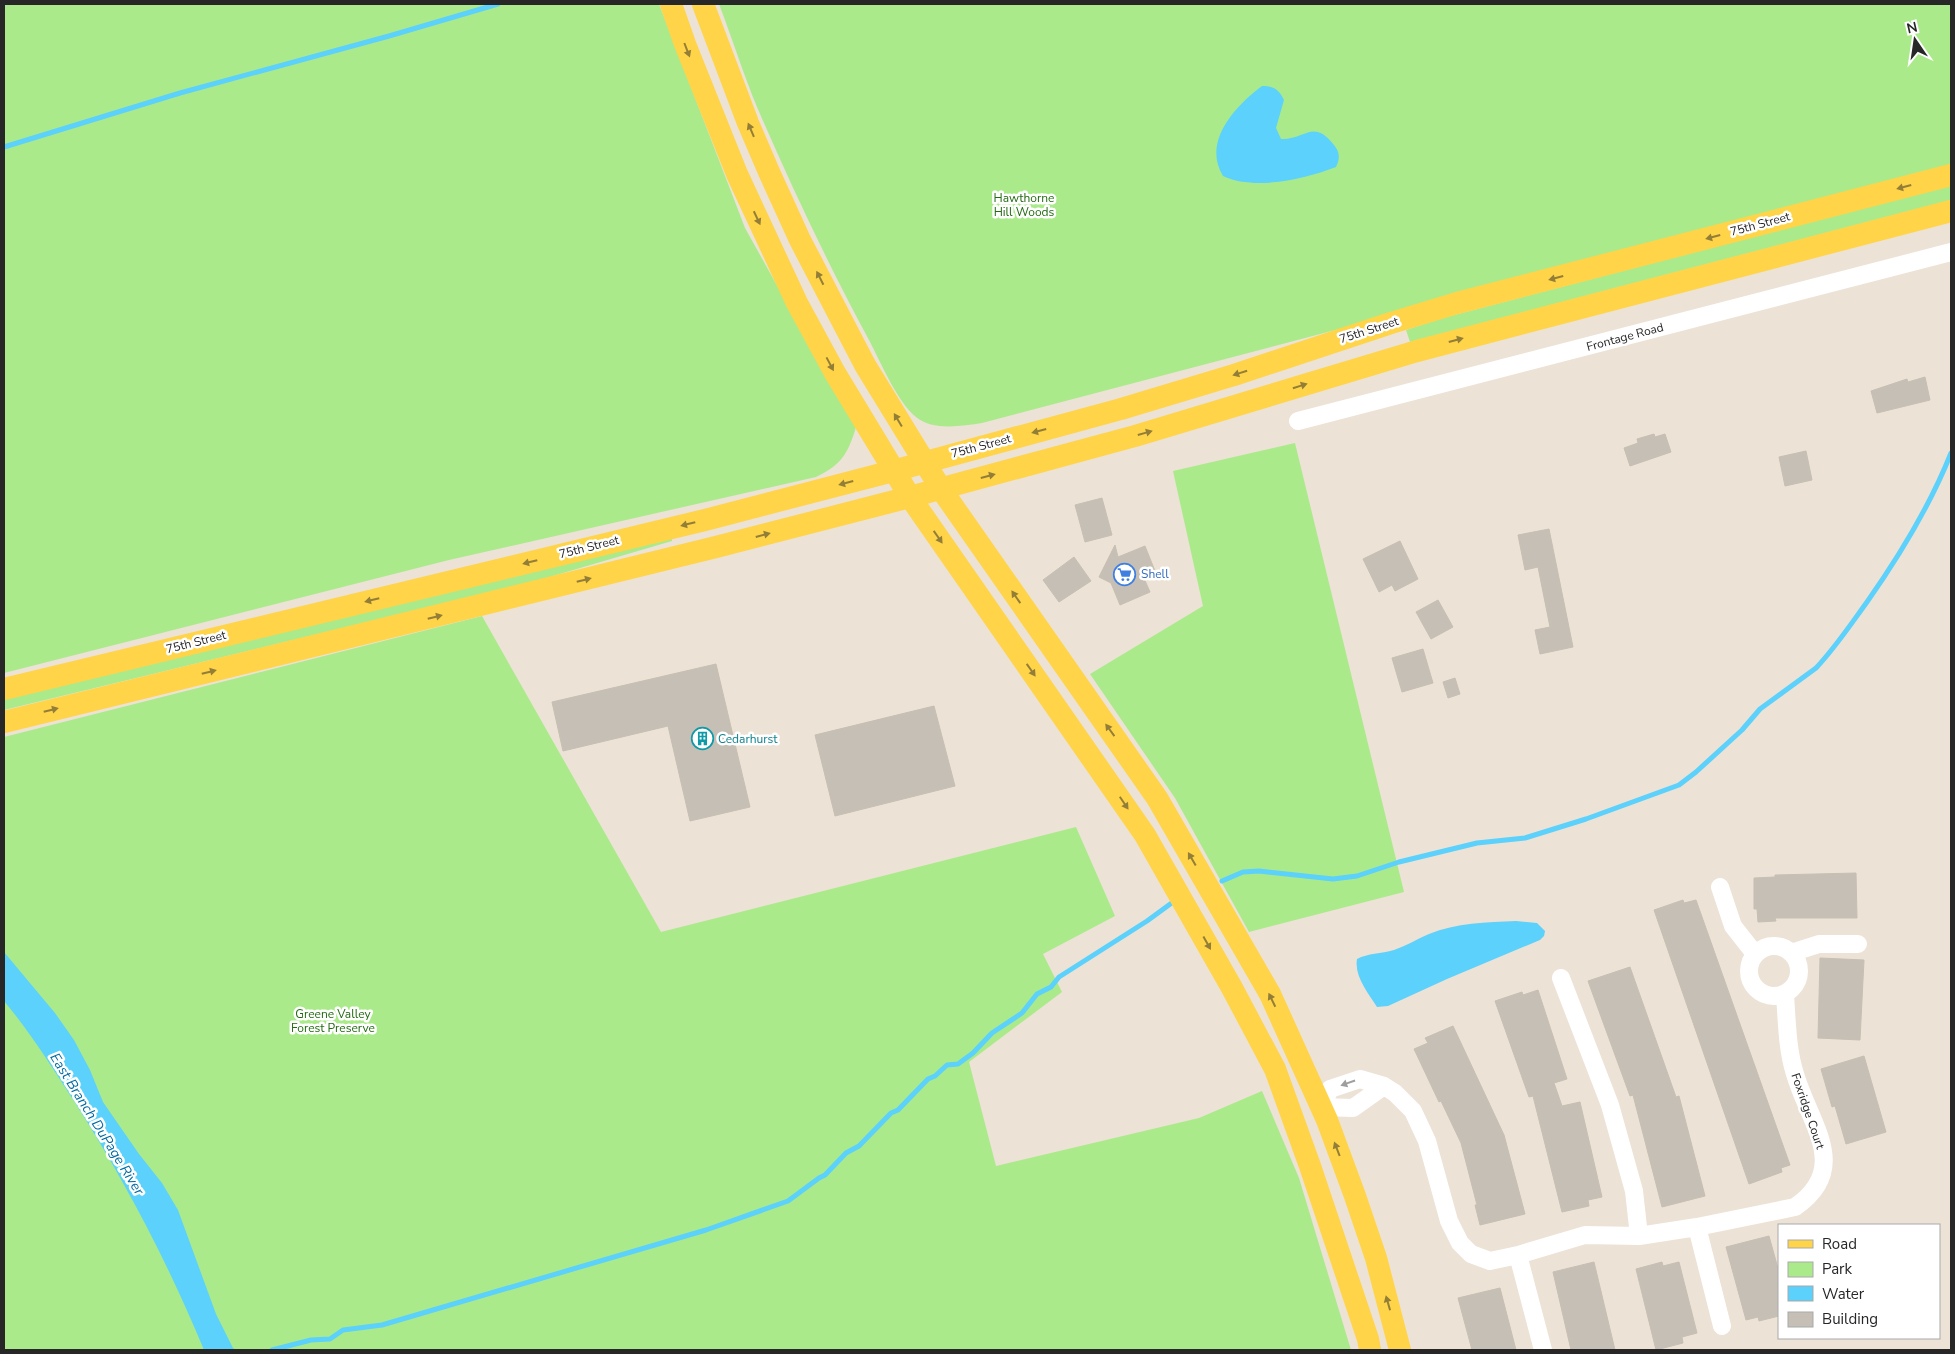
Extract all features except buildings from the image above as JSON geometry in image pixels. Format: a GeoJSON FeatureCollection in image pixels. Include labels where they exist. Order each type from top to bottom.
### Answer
{"type":"FeatureCollection","features":[{"type":"Feature","properties":{"kind":"main road"},"geometry":{"type":"LineString","coordinates":[[671,4],[711,112],[737,174],[774,255],[835,374],[910,497],[1145,835],[1232,988],[1274,1069],[1310,1166],[1370,1350]]}},
{"type":"Feature","properties":{"kind":"main road"},"geometry":{"type":"LineString","coordinates":[[703,4],[748,123],[800,240],[866,365],[941,489],[1157,798],[1270,994],[1320,1107],[1355,1196],[1376,1258],[1400,1350]]}},
{"type":"Feature","properties":{"kind":"main road","name":"75th Street"},"geometry":{"type":"LineString","coordinates":[[4,689],[705,520],[1140,403],[1234,375],[1457,303],[1951,175]]}},
{"type":"Feature","properties":{"kind":"main road"},"geometry":{"type":"LineString","coordinates":[[4,722],[697,552],[941,489],[1153,431],[1417,351],[1951,211]]}},
{"type":"Feature","properties":{"kind":"street","name":"Frontage Road"},"geometry":{"type":"LineString","coordinates":[[1298,422],[1951,252]]}},
{"type":"Feature","properties":{"kind":"street"},"geometry":{"type":"LineString","coordinates":[[1720,887],[1733,926],[1755,954]]}},
{"type":"Feature","properties":{"kind":"street"},"geometry":{"type":"LineString","coordinates":[[1791,953],[1819,944],[1858,944]]}},
{"type":"Feature","properties":{"kind":"street"},"geometry":{"type":"LineString","coordinates":[[1769,946],[1784,948],[1791,953],[1796,959],[1799,976],[1797,983],[1784,994],[1776,997],[1760,993],[1749,979],[1748,970],[1755,954],[1769,946]]}},
{"type":"Feature","properties":{"kind":"street"},"geometry":{"type":"LineString","coordinates":[[1561,978],[1610,1104],[1634,1191],[1639,1236]]}},
{"type":"Feature","properties":{"kind":"street","name":"Foxridge Court"},"geometry":{"type":"LineString","coordinates":[[1320,1107],[1330,1090],[1360,1079],[1384,1086],[1395,1093],[1413,1111],[1427,1141],[1449,1221],[1460,1243],[1471,1254],[1490,1261],[1518,1256],[1585,1235],[1639,1236],[1697,1227],[1795,1207],[1807,1199],[1818,1186],[1824,1166],[1823,1145],[1794,1074],[1784,994]]}},
{"type":"Feature","properties":{"kind":"street"},"geometry":{"type":"LineString","coordinates":[[1320,1107],[1353,1108],[1384,1086]]}},
{"type":"Feature","properties":{"kind":"street"},"geometry":{"type":"LineString","coordinates":[[1697,1227],[1722,1326]]}},
{"type":"Feature","properties":{"kind":"street"},"geometry":{"type":"LineString","coordinates":[[1518,1256],[1543,1350]]}},
{"type":"Feature","properties":{"kind":"green space"},"geometry":{"type":"Polygon","coordinates":[[[4,4],[659,4],[745,228],[856,427],[850,445],[838,463],[816,477],[449,560],[4,673],[4,4]]]}},
{"type":"Feature","properties":{"kind":"green space","name":"Hawthorne Hill Woods"},"geometry":{"type":"Polygon","coordinates":[[[719,4],[1951,4],[1951,168],[982,423],[939,426],[923,421],[909,411],[884,370],[783,166],[757,107],[719,4]]]}},
{"type":"Feature","properties":{"kind":"green space"},"geometry":{"type":"Polygon","coordinates":[[[1951,185],[1951,200],[1410,342],[1406,330],[1443,318],[1951,185]]]}},
{"type":"Feature","properties":{"kind":"green space"},"geometry":{"type":"Polygon","coordinates":[[[1295,443],[1404,892],[1249,932],[1175,798],[1090,674],[1203,606],[1173,471],[1295,443]]]}},
{"type":"Feature","properties":{"kind":"green space"},"geometry":{"type":"Polygon","coordinates":[[[672,538],[672,541],[529,583],[4,710],[4,699],[672,538]]]}},
{"type":"Feature","properties":{"kind":"green space","name":"Greene Valley Forest Preserve"},"geometry":{"type":"Polygon","coordinates":[[[482,616],[661,932],[1076,827],[1115,916],[1043,954],[1062,992],[969,1062],[996,1166],[1199,1118],[1262,1091],[1299,1178],[1351,1350],[4,1350],[4,737],[482,616]]]}},
{"type":"Feature","properties":{"kind":"water"},"geometry":{"type":"Polygon","coordinates":[[[1262,86],[1275,89],[1284,100],[1276,128],[1281,139],[1296,137],[1309,132],[1320,133],[1327,137],[1337,150],[1339,158],[1336,167],[1310,176],[1280,182],[1250,183],[1223,176],[1216,150],[1219,138],[1232,114],[1262,86]]]}},
{"type":"Feature","properties":{"kind":"water"},"geometry":{"type":"Polygon","coordinates":[[[1516,921],[1537,923],[1545,931],[1544,936],[1540,940],[1388,1006],[1377,1007],[1360,978],[1357,959],[1361,957],[1403,947],[1429,934],[1450,927],[1516,921]]]}},
{"type":"Feature","properties":{"kind":"water","name":"East Branch DuPage River"},"geometry":{"type":"Polygon","coordinates":[[[4,952],[55,1013],[74,1040],[90,1070],[103,1102],[139,1154],[162,1183],[178,1210],[216,1314],[233,1348],[236,1350],[204,1350],[176,1286],[145,1223],[111,1161],[49,1063],[4,1001],[4,952]]]}},
{"type":"Feature","properties":{"kind":"waterway"},"geometry":{"type":"LineString","coordinates":[[4,147],[180,93],[498,4]]}},
{"type":"Feature","properties":{"kind":"waterway"},"geometry":{"type":"LineString","coordinates":[[1222,881],[1243,872],[1259,871],[1333,879],[1357,876],[1399,862],[1477,843],[1525,838],[1586,819],[1679,785],[1742,730],[1760,709],[1816,668],[1830,652],[1867,602],[1903,548],[1934,492],[1951,453]]}},
{"type":"Feature","properties":{"kind":"waterway"},"geometry":{"type":"LineString","coordinates":[[272,1350],[311,1340],[330,1339],[343,1330],[382,1325],[706,1230],[788,1201],[825,1175],[846,1153],[859,1146],[928,1079],[935,1076],[947,1065],[958,1064],[973,1053],[992,1033],[1022,1013],[1037,994],[1051,987],[1059,977],[1147,921],[1173,902]]}},
{"type":"Feature","properties":{"kind":"place","name":"Shell"},"geometry":{"type":"Point","coordinates":[1125,574]}},
{"type":"Feature","properties":{"kind":"place","name":"Cedarhurst"},"geometry":{"type":"Point","coordinates":[702,739]}}]}
